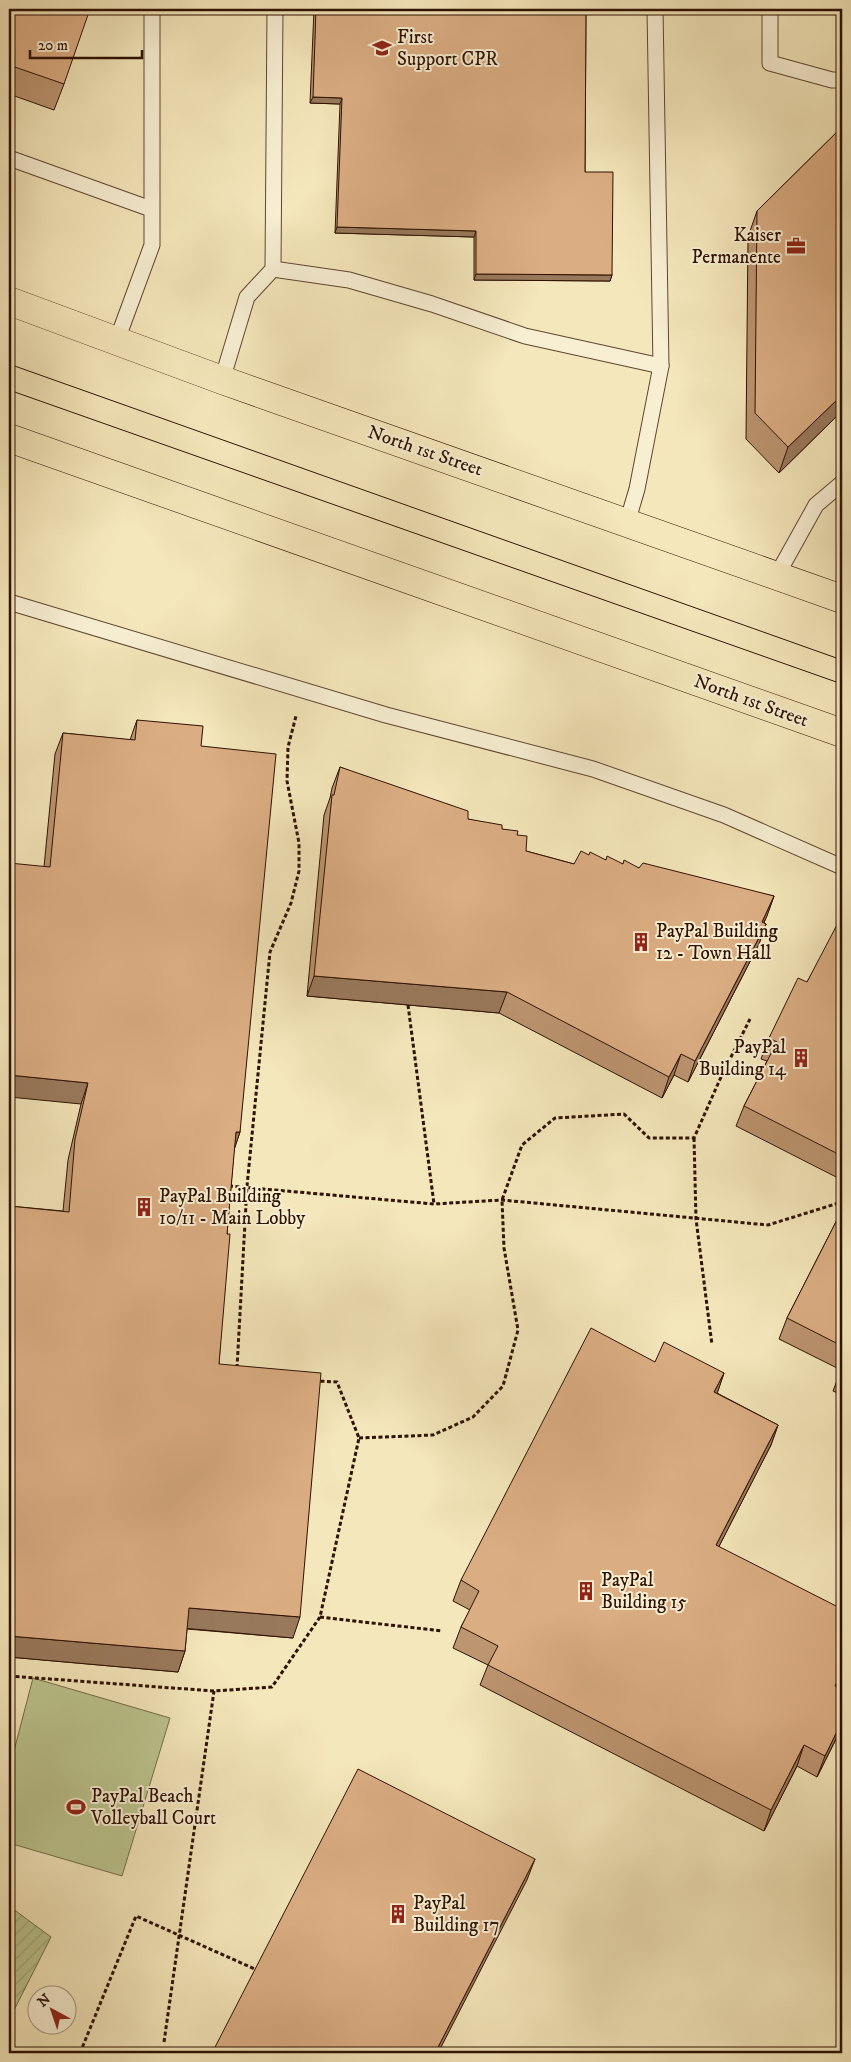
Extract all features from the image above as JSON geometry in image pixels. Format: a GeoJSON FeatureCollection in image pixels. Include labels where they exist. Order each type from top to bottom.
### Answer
{"type":"FeatureCollection","features":[{"type":"Feature","properties":{"kind":"main road","name":"North 1st Street"},"geometry":{"type":"LineString","coordinates":[[9,300],[222,380],[842,599]]}},
{"type":"Feature","properties":{"kind":"main road","name":"North 1st Street"},"geometry":{"type":"LineString","coordinates":[[9,438],[842,733]]}},
{"type":"Feature","properties":{"kind":"lane"},"geometry":{"type":"LineString","coordinates":[[117,340],[152,245],[152,9]]}},
{"type":"Feature","properties":{"kind":"lane"},"geometry":{"type":"LineString","coordinates":[[222,380],[247,297],[273,268],[276,9]]}},
{"type":"Feature","properties":{"kind":"lane"},"geometry":{"type":"LineString","coordinates":[[627,523],[637,489],[661,366],[655,9]]}},
{"type":"Feature","properties":{"kind":"lane"},"geometry":{"type":"LineString","coordinates":[[770,9],[770,62],[832,80],[842,80]]}},
{"type":"Feature","properties":{"kind":"lane"},"geometry":{"type":"LineString","coordinates":[[9,158],[152,209]]}},
{"type":"Feature","properties":{"kind":"lane"},"geometry":{"type":"LineString","coordinates":[[273,268],[349,280],[432,304],[525,336],[661,366]]}},
{"type":"Feature","properties":{"kind":"lane"},"geometry":{"type":"LineString","coordinates":[[777,575],[816,505],[842,483]]}},
{"type":"Feature","properties":{"kind":"lane"},"geometry":{"type":"LineString","coordinates":[[9,602],[386,715],[593,769],[724,815],[842,866]]}},
{"type":"Feature","properties":{"kind":"path"},"geometry":{"type":"LineString","coordinates":[[237,1376],[247,1186],[270,952],[291,903],[299,871],[299,843],[287,781],[288,747],[302,690]]}},
{"type":"Feature","properties":{"kind":"path"},"geometry":{"type":"LineString","coordinates":[[408,1005],[434,1204]]}},
{"type":"Feature","properties":{"kind":"path"},"geometry":{"type":"LineString","coordinates":[[712,1345],[696,1219],[694,1138],[721,1077],[750,1019]]}},
{"type":"Feature","properties":{"kind":"path"},"geometry":{"type":"LineString","coordinates":[[359,1438],[433,1435],[473,1417],[503,1386],[518,1330],[504,1248],[502,1200],[522,1145],[555,1118],[624,1114],[649,1138],[694,1138]]}},
{"type":"Feature","properties":{"kind":"path"},"geometry":{"type":"LineString","coordinates":[[226,1186],[247,1186],[434,1204],[502,1200],[768,1225],[842,1202]]}},
{"type":"Feature","properties":{"kind":"path"},"geometry":{"type":"LineString","coordinates":[[9,1676],[214,1691],[272,1687],[320,1617],[359,1438],[337,1382],[310,1381]]}},
{"type":"Feature","properties":{"kind":"path"},"geometry":{"type":"LineString","coordinates":[[320,1617],[442,1631]]}},
{"type":"Feature","properties":{"kind":"path"},"geometry":{"type":"LineString","coordinates":[[164,2042],[214,1691]]}},
{"type":"Feature","properties":{"kind":"path"},"geometry":{"type":"LineString","coordinates":[[80,2053],[136,1916],[257,1970]]}},
{"type":"Feature","properties":{"kind":"green space","name":"PayPal Beach Volleyball Court"},"geometry":{"type":"Polygon","coordinates":[[[33,1678],[170,1718],[122,1876],[9,1843],[9,1770],[33,1678]]]}},
{"type":"Feature","properties":{"kind":"green space"},"geometry":{"type":"Polygon","coordinates":[[[9,1906],[51,1937],[9,2020],[9,1906]]]}},
{"type":"Feature","properties":{"kind":"building"},"geometry":{"type":"Polygon","coordinates":[[[9,9],[90,9],[64,84],[9,65],[9,9]]]}},
{"type":"Feature","properties":{"kind":"building"},"geometry":{"type":"Polygon","coordinates":[[[316,9],[586,9],[585,172],[613,172],[612,275],[476,274],[476,231],[337,227],[342,98],[313,97],[316,9]]]}},
{"type":"Feature","properties":{"kind":"building"},"geometry":{"type":"Polygon","coordinates":[[[842,127],[842,395],[788,447],[755,413],[757,211],[842,127]]]}},
{"type":"Feature","properties":{"kind":"building","name":"PayPal Building 10/11 - Main Lobby"},"geometry":{"type":"Polygon","coordinates":[[[137,720],[203,726],[201,746],[276,754],[240,1132],[236,1132],[227,1234],[230,1234],[219,1364],[321,1373],[300,1617],[189,1608],[185,1651],[9,1636],[9,1206],[69,1212],[75,1139],[88,1083],[9,1075],[9,863],[50,867],[63,733],[135,740],[137,720]]]}},
{"type":"Feature","properties":{"kind":"building","name":"PayPal Building 12 - Town Hall"},"geometry":{"type":"Polygon","coordinates":[[[340,767],[468,811],[468,819],[502,825],[502,829],[518,831],[517,835],[527,836],[526,851],[574,864],[581,851],[589,855],[590,852],[606,860],[607,856],[623,864],[624,860],[639,868],[643,863],[774,896],[762,922],[766,924],[695,1061],[681,1054],[669,1077],[507,992],[314,976],[332,795],[334,795],[340,767]]]}},
{"type":"Feature","properties":{"kind":"building","name":"PayPal Building 14"},"geometry":{"type":"Polygon","coordinates":[[[840,919],[842,920],[842,1156],[744,1106],[777,1042],[769,1038],[798,978],[807,982],[840,919]]]}},
{"type":"Feature","properties":{"kind":"building"},"geometry":{"type":"Polygon","coordinates":[[[842,1210],[842,1346],[787,1318],[842,1210]]]}},
{"type":"Feature","properties":{"kind":"building","name":"PayPal Building 15"},"geometry":{"type":"Polygon","coordinates":[[[591,1328],[655,1362],[664,1342],[724,1373],[714,1392],[778,1425],[716,1545],[842,1609],[842,1671],[835,1686],[842,1689],[842,1721],[825,1756],[804,1745],[771,1810],[488,1665],[498,1646],[461,1627],[479,1591],[461,1580],[591,1328]]]}},
{"type":"Feature","properties":{"kind":"building","name":"PayPal Building 17"},"geometry":{"type":"Polygon","coordinates":[[[358,1769],[535,1859],[435,2053],[212,2053],[358,1769]]]}},
{"type":"Feature","properties":{"kind":"tram line"},"geometry":{"type":"LineString","coordinates":[[9,364],[842,660]]}},
{"type":"Feature","properties":{"kind":"tram line"},"geometry":{"type":"LineString","coordinates":[[9,390],[842,684]]}},
{"type":"Feature","properties":{"kind":"place","name":"First Support CPR"},"geometry":{"type":"Point","coordinates":[382,48]}},
{"type":"Feature","properties":{"kind":"place","name":"Kaiser Permanente"},"geometry":{"type":"Point","coordinates":[796,246]}},
{"type":"Feature","properties":{"kind":"place","name":"PayPal Building 12 - Town Hall"},"geometry":{"type":"Point","coordinates":[641,942]}},
{"type":"Feature","properties":{"kind":"place","name":"PayPal Building 14"},"geometry":{"type":"Point","coordinates":[801,1058]}},
{"type":"Feature","properties":{"kind":"place","name":"PayPal Building 10/11 - Main Lobby"},"geometry":{"type":"Point","coordinates":[144,1207]}},
{"type":"Feature","properties":{"kind":"place","name":"PayPal Building 15"},"geometry":{"type":"Point","coordinates":[586,1591]}},
{"type":"Feature","properties":{"kind":"place","name":"PayPal Beach Volleyball Court"},"geometry":{"type":"Point","coordinates":[76,1807]}},
{"type":"Feature","properties":{"kind":"place","name":"PayPal Building 17"},"geometry":{"type":"Point","coordinates":[398,1914]}}]}
